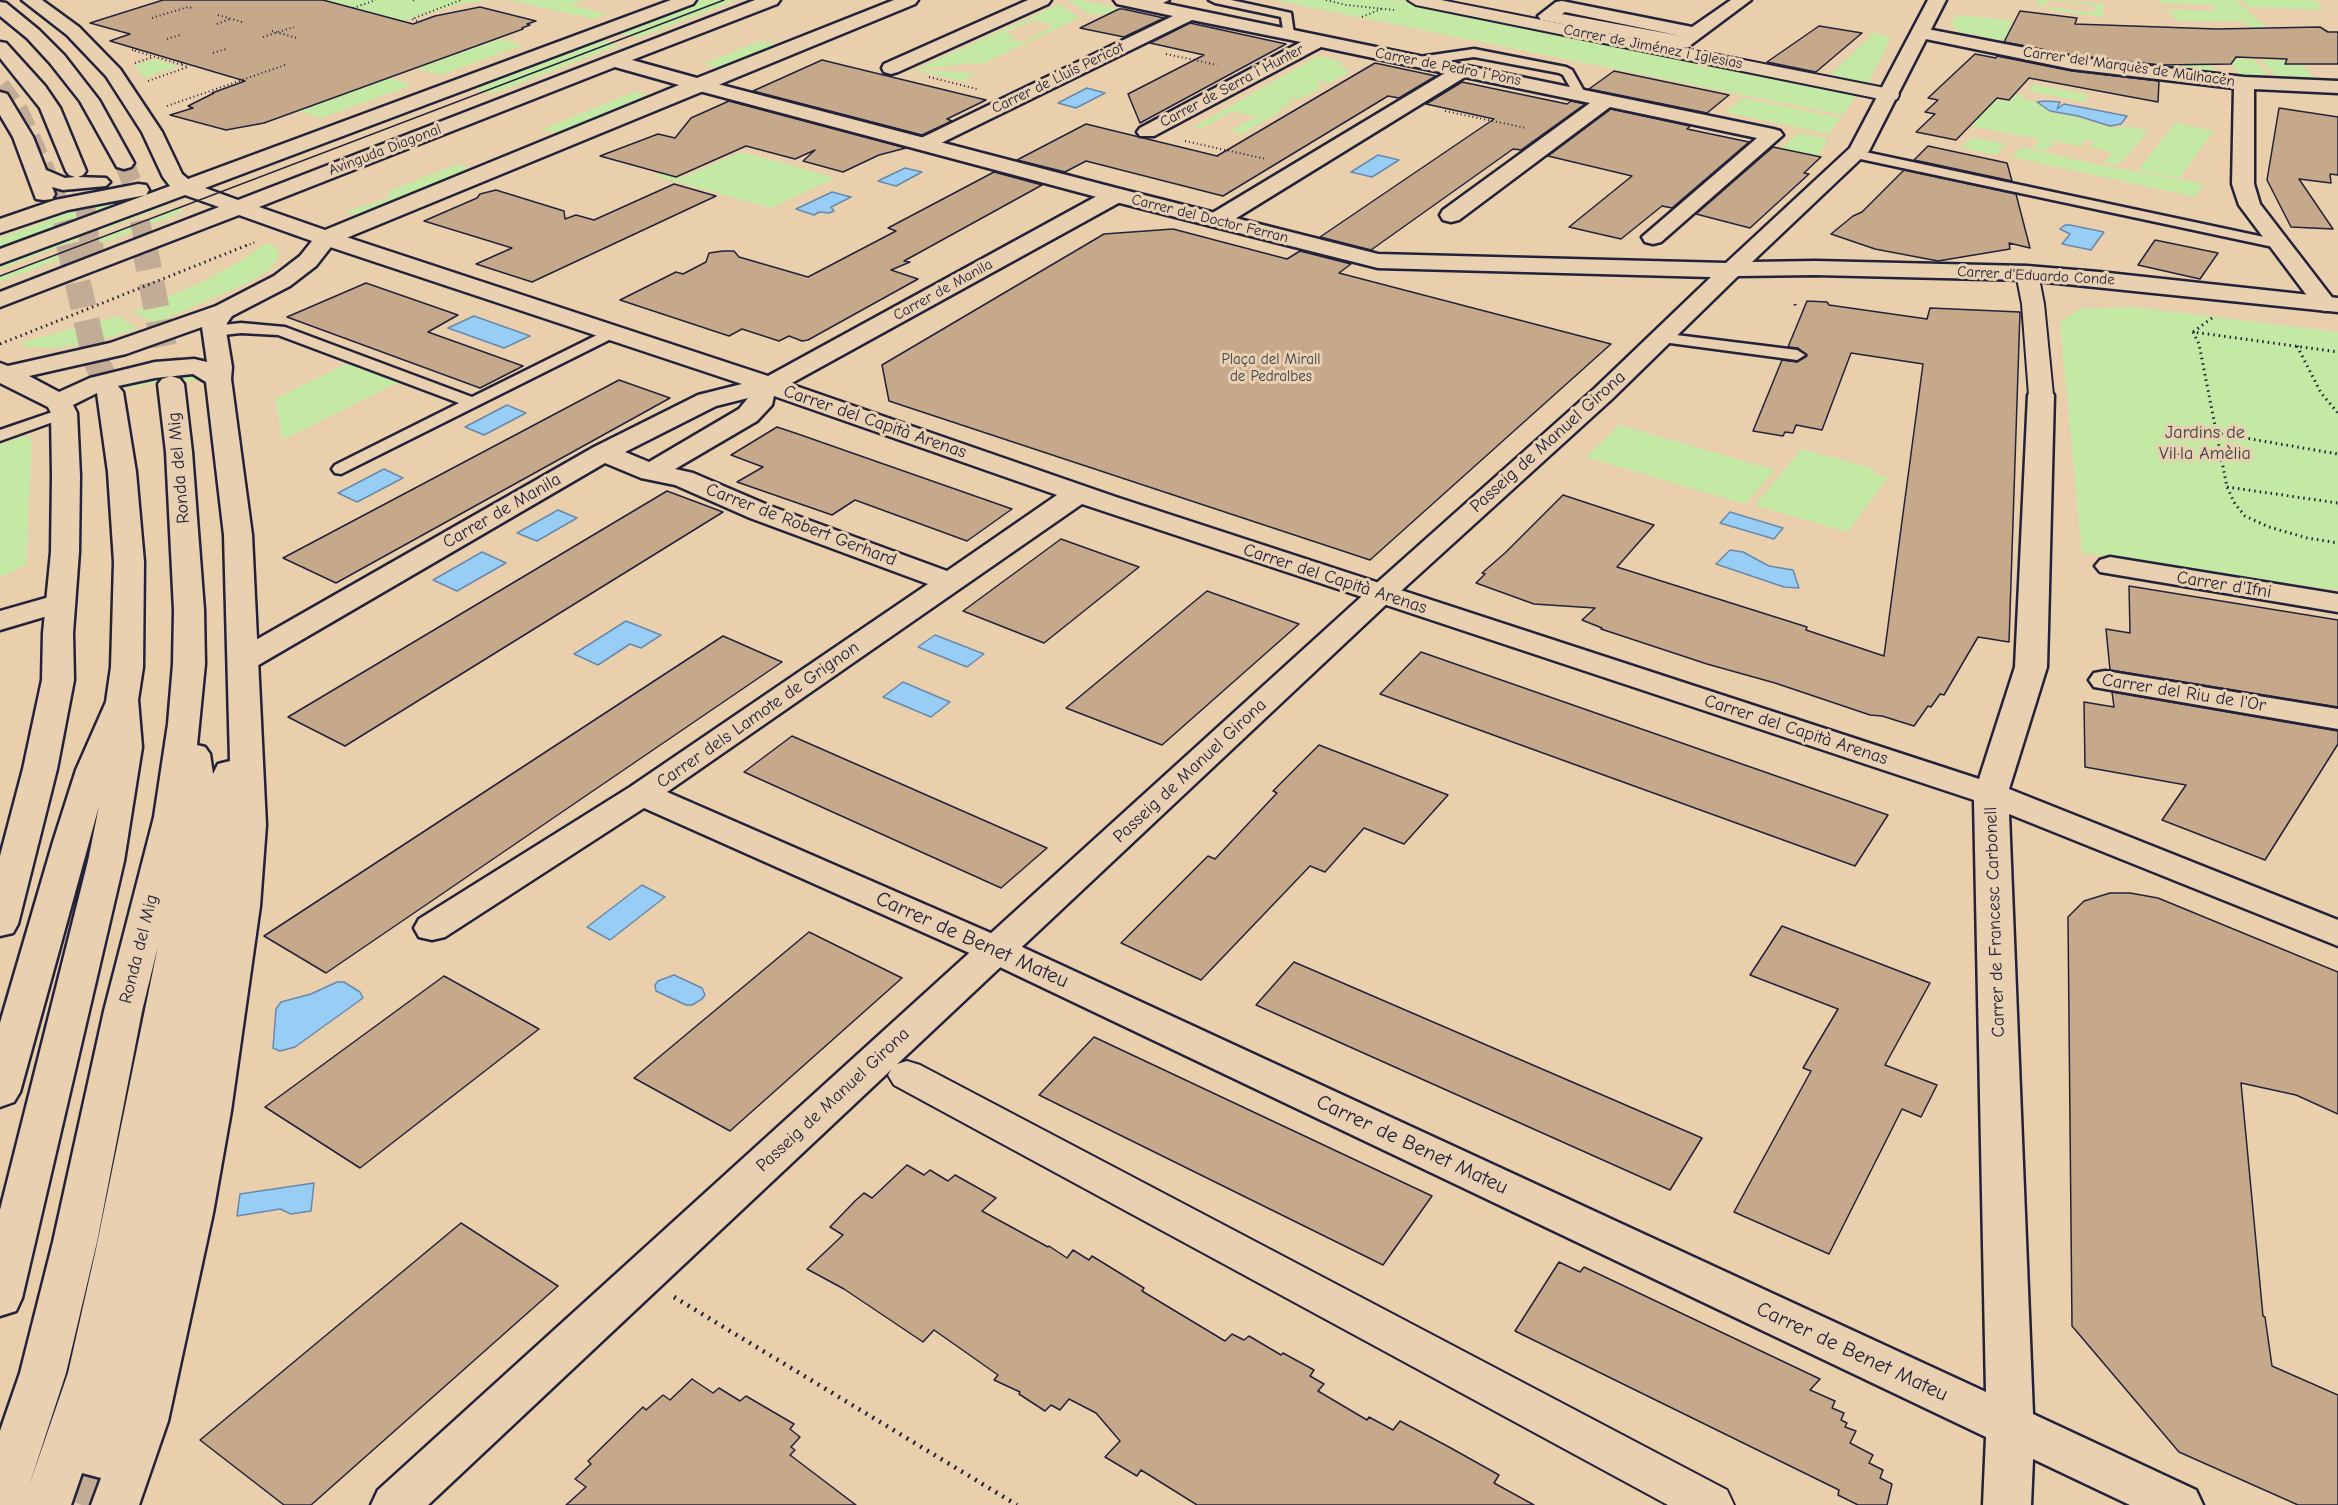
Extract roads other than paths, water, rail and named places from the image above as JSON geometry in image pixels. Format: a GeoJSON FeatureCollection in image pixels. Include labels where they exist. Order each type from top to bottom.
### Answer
{"type":"FeatureCollection","features":[{"type":"Feature","properties":{"kind":"street"},"geometry":{"type":"LineString","coordinates":[[8,0],[26,18],[33,34]]}},
{"type":"Feature","properties":{"kind":"street"},"geometry":{"type":"LineString","coordinates":[[31,0],[73,31],[105,64],[140,113],[173,177],[185,188]]}},
{"type":"Feature","properties":{"kind":"street"},"geometry":{"type":"LineString","coordinates":[[0,257],[687,0]]}},
{"type":"Feature","properties":{"kind":"street","name":"Avinguda Diagonal"},"geometry":{"type":"LineString","coordinates":[[0,300],[771,0]]}},
{"type":"Feature","properties":{"kind":"street"},"geometry":{"type":"LineString","coordinates":[[2,373],[117,349],[219,321],[282,281],[308,261],[326,238],[909,0]]}},
{"type":"Feature","properties":{"kind":"street"},"geometry":{"type":"LineString","coordinates":[[891,68],[1041,0]]}},
{"type":"Feature","properties":{"kind":"street","name":"Carrer de Jiménez i Iglesias"},"geometry":{"type":"LineString","coordinates":[[1416,0],[1890,95]]}},
{"type":"Feature","properties":{"kind":"street"},"geometry":{"type":"LineString","coordinates":[[1567,3],[1694,33],[1742,0]]}},
{"type":"Feature","properties":{"kind":"street","name":"Passeig de Manuel Girona"},"geometry":{"type":"LineString","coordinates":[[395,1505],[1381,594],[1603,394],[1733,268],[1856,154],[1890,95],[1938,0]]}},
{"type":"Feature","properties":{"kind":"street","name":"Carrer de Pedro i Pons"},"geometry":{"type":"LineString","coordinates":[[1131,2],[1773,135],[1653,237]]}},
{"type":"Feature","properties":{"kind":"street"},"geometry":{"type":"LineString","coordinates":[[0,7],[33,34],[57,58],[89,100],[124,163]]}},
{"type":"Feature","properties":{"kind":"street","name":"Carrer de Lluís Pericot"},"geometry":{"type":"LineString","coordinates":[[926,143],[1190,14]]}},
{"type":"Feature","properties":{"kind":"street","name":"Carrer del Marquès de Mulhacén"},"geometry":{"type":"LineString","coordinates":[[1922,33],[2072,63],[2244,83],[2338,87]]}},
{"type":"Feature","properties":{"kind":"street","name":"Carrer de Serra i Hunter"},"geometry":{"type":"LineString","coordinates":[[1147,132],[1318,41]]}},
{"type":"Feature","properties":{"kind":"street"},"geometry":{"type":"LineString","coordinates":[[0,47],[38,90],[50,108],[76,171]]}},
{"type":"Feature","properties":{"kind":"street","name":"Carrer del Doctor Ferran"},"geometry":{"type":"LineString","coordinates":[[614,61],[1116,195],[1378,261],[1693,270],[1733,268]]}},
{"type":"Feature","properties":{"kind":"street"},"geometry":{"type":"LineString","coordinates":[[1217,220],[1463,70]]}},
{"type":"Feature","properties":{"kind":"street"},"geometry":{"type":"LineString","coordinates":[[2244,83],[2243,184],[2250,205],[2278,244],[2331,304]]}},
{"type":"Feature","properties":{"kind":"street"},"geometry":{"type":"LineString","coordinates":[[0,98],[23,137],[45,196],[44,204],[38,213]]}},
{"type":"Feature","properties":{"kind":"street"},"geometry":{"type":"LineString","coordinates":[[1451,215],[1607,100]]}},
{"type":"Feature","properties":{"kind":"street"},"geometry":{"type":"LineString","coordinates":[[37,174],[63,184],[97,183],[137,172],[164,157]]}},
{"type":"Feature","properties":{"kind":"street"},"geometry":{"type":"LineString","coordinates":[[0,226],[92,198],[143,189],[185,188]]}},
{"type":"Feature","properties":{"kind":"street","name":"Carrer del Capità Arenas"},"geometry":{"type":"LineString","coordinates":[[185,188],[326,238],[770,385],[1079,493],[1991,794],[2338,934]]}},
{"type":"Feature","properties":{"kind":"street","name":"Carrer de Manila"},"geometry":{"type":"LineString","coordinates":[[244,678],[603,453],[707,400],[770,385],[1116,195]]}},
{"type":"Feature","properties":{"kind":"street","name":"Carrer d'Eduardo Conde"},"geometry":{"type":"LineString","coordinates":[[1733,268],[2027,273],[2331,304]]}},
{"type":"Feature","properties":{"kind":"street","name":"Carrer de Francesc Carbonell"},"geometry":{"type":"LineString","coordinates":[[2007,1505],[2010,1427],[1991,794],[2031,667],[2041,395],[2027,273]]}},
{"type":"Feature","properties":{"kind":"street"},"geometry":{"type":"LineString","coordinates":[[115,1505],[145,1421],[175,1290],[211,1111],[242,906],[249,825],[244,678],[238,535],[218,379],[219,321]]}},
{"type":"Feature","properties":{"kind":"street"},"geometry":{"type":"LineString","coordinates":[[62,408],[99,382],[155,370],[194,366],[207,370],[218,379]]}},
{"type":"Feature","properties":{"kind":"street"},"geometry":{"type":"LineString","coordinates":[[2,373],[62,408]]}},
{"type":"Feature","properties":{"kind":"street","name":"Ronda del Mig"},"geometry":{"type":"LineString","coordinates":[[0,1501],[44,1373],[75,1242],[123,1011],[171,817],[184,723],[189,663],[189,610],[179,452],[171,384]]}},
{"type":"Feature","properties":{"kind":"street","name":"Carrer de Manila"},"geometry":{"type":"LineString","coordinates":[[651,472],[748,415],[759,405],[762,394],[770,385]]}},
{"type":"Feature","properties":{"kind":"street"},"geometry":{"type":"LineString","coordinates":[[0,1298],[106,861],[126,747],[122,700],[127,667],[129,562],[122,472],[110,392]]}},
{"type":"Feature","properties":{"kind":"street"},"geometry":{"type":"LineString","coordinates":[[1,921],[53,711],[58,680],[60,603],[65,552],[62,408]]}},
{"type":"Feature","properties":{"kind":"street","name":"Carrer de Robert Gerhard"},"geometry":{"type":"LineString","coordinates":[[603,453],[651,472],[683,479],[760,512],[951,582]]}},
{"type":"Feature","properties":{"kind":"street","name":"Carrer dels Lamote de Grignon"},"geometry":{"type":"LineString","coordinates":[[432,928],[642,794],[1079,493]]}},
{"type":"Feature","properties":{"kind":"street","name":"Carrer d'Ifni"},"geometry":{"type":"LineString","coordinates":[[2110,566],[2338,603]]}},
{"type":"Feature","properties":{"kind":"street"},"geometry":{"type":"LineString","coordinates":[[0,621],[60,603]]}},
{"type":"Feature","properties":{"kind":"street"},"geometry":{"type":"LineString","coordinates":[[98,1458],[130,1353],[164,1211],[204,985],[244,678]]}},
{"type":"Feature","properties":{"kind":"street","name":"Carrer del Riu de l'Or"},"geometry":{"type":"LineString","coordinates":[[2105,680],[2338,719]]}},
{"type":"Feature","properties":{"kind":"street"},"geometry":{"type":"LineString","coordinates":[[0,1092],[70,842],[93,770],[122,700]]}},
{"type":"Feature","properties":{"kind":"street"},"geometry":{"type":"LineString","coordinates":[[48,1505],[91,1373],[118,1249],[190,872],[198,785],[195,760],[184,723]]}},
{"type":"Feature","properties":{"kind":"street","name":"Carrer de Benet Mateu"},"geometry":{"type":"LineString","coordinates":[[642,794],[996,950],[2179,1505]]}},
{"type":"Feature","properties":{"kind":"street"},"geometry":{"type":"LineString","coordinates":[[907,1075],[1711,1505]]}},
{"type":"Feature","properties":{"kind":"lane"},"geometry":{"type":"LineString","coordinates":[[1131,2],[1163,0]]}},
{"type":"Feature","properties":{"kind":"lane"},"geometry":{"type":"LineString","coordinates":[[1215,0],[1287,15],[1288,34]]}},
{"type":"Feature","properties":{"kind":"lane"},"geometry":{"type":"LineString","coordinates":[[1419,61],[1474,54],[1562,70],[1568,73],[1579,93]]}},
{"type":"Feature","properties":{"kind":"lane"},"geometry":{"type":"LineString","coordinates":[[1856,154],[2278,244]]}},
{"type":"Feature","properties":{"kind":"lane"},"geometry":{"type":"LineString","coordinates":[[219,321],[241,328],[280,330],[471,402]]}},
{"type":"Feature","properties":{"kind":"lane"},"geometry":{"type":"LineString","coordinates":[[341,469],[612,333]]}},
{"type":"Feature","properties":{"kind":"lane"},"geometry":{"type":"LineString","coordinates":[[1660,339],[1791,352]]}},
{"type":"Feature","properties":{"kind":"lane"},"geometry":{"type":"LineString","coordinates":[[0,436],[62,408]]}},
{"type":"Feature","properties":{"kind":"water"},"geometry":{"type":"Polygon","coordinates":[[[1087,88],[1105,93],[1076,108],[1058,103],[1087,88]]]}},
{"type":"Feature","properties":{"kind":"water"},"geometry":{"type":"Polygon","coordinates":[[[2037,102],[2060,102],[2057,109],[2064,104],[2127,116],[2121,124],[2110,126],[2078,116],[2050,111],[2037,102]]]}},
{"type":"Feature","properties":{"kind":"water"},"geometry":{"type":"Polygon","coordinates":[[[1378,155],[1399,160],[1372,177],[1351,172],[1378,155]]]}},
{"type":"Feature","properties":{"kind":"water"},"geometry":{"type":"Polygon","coordinates":[[[905,168],[922,172],[896,186],[878,181],[905,168]]]}},
{"type":"Feature","properties":{"kind":"water"},"geometry":{"type":"Polygon","coordinates":[[[832,192],[851,197],[831,207],[834,211],[829,213],[819,212],[814,215],[796,209],[832,192]]]}},
{"type":"Feature","properties":{"kind":"water"},"geometry":{"type":"Polygon","coordinates":[[[2065,225],[2104,232],[2091,250],[2062,244],[2070,234],[2060,229],[2065,225]]]}},
{"type":"Feature","properties":{"kind":"water"},"geometry":{"type":"Polygon","coordinates":[[[474,316],[530,336],[504,348],[448,328],[474,316]]]}},
{"type":"Feature","properties":{"kind":"water"},"geometry":{"type":"Polygon","coordinates":[[[507,405],[526,413],[484,435],[465,427],[507,405]]]}},
{"type":"Feature","properties":{"kind":"water"},"geometry":{"type":"Polygon","coordinates":[[[384,469],[403,478],[357,502],[338,493],[384,469]]]}},
{"type":"Feature","properties":{"kind":"water"},"geometry":{"type":"Polygon","coordinates":[[[558,510],[577,518],[537,541],[517,533],[558,510]]]}},
{"type":"Feature","properties":{"kind":"water"},"geometry":{"type":"Polygon","coordinates":[[[1730,512],[1783,528],[1774,539],[1720,523],[1730,512]]]}},
{"type":"Feature","properties":{"kind":"water"},"geometry":{"type":"Polygon","coordinates":[[[1730,550],[1743,552],[1769,566],[1793,570],[1799,588],[1784,587],[1716,564],[1730,550]]]}},
{"type":"Feature","properties":{"kind":"water"},"geometry":{"type":"Polygon","coordinates":[[[482,552],[506,563],[457,591],[433,580],[482,552]]]}},
{"type":"Feature","properties":{"kind":"water"},"geometry":{"type":"Polygon","coordinates":[[[626,621],[661,635],[641,648],[630,644],[598,665],[574,654],[626,621]]]}},
{"type":"Feature","properties":{"kind":"water"},"geometry":{"type":"Polygon","coordinates":[[[935,635],[984,654],[967,667],[918,647],[935,635]]]}},
{"type":"Feature","properties":{"kind":"water"},"geometry":{"type":"Polygon","coordinates":[[[903,682],[950,702],[931,717],[883,697],[903,682]]]}},
{"type":"Feature","properties":{"kind":"water"},"geometry":{"type":"Polygon","coordinates":[[[642,885],[665,897],[610,940],[587,927],[642,885]]]}},
{"type":"Feature","properties":{"kind":"water"},"geometry":{"type":"Polygon","coordinates":[[[674,975],[702,988],[705,995],[692,1005],[686,1005],[656,991],[655,985],[658,981],[674,975]]]}},
{"type":"Feature","properties":{"kind":"water"},"geometry":{"type":"Polygon","coordinates":[[[337,982],[344,982],[360,992],[363,998],[295,1047],[280,1051],[273,1048],[276,1009],[281,1002],[311,994],[337,982]]]}},
{"type":"Feature","properties":{"kind":"water"},"geometry":{"type":"Polygon","coordinates":[[[314,1183],[311,1211],[291,1214],[280,1209],[237,1216],[240,1194],[314,1183]]]}},
{"type":"Feature","properties":{"kind":"tunnel"},"geometry":{"type":"LineString","coordinates":[[0,86],[19,112],[55,193],[70,246]]}},
{"type":"Feature","properties":{"kind":"tunnel"},"geometry":{"type":"LineString","coordinates":[[124,163],[133,185],[145,246]]}},
{"type":"Feature","properties":{"kind":"tunnel"},"geometry":{"type":"LineString","coordinates":[[76,171],[84,197],[90,246]]}},
{"type":"Feature","properties":{"kind":"tunnel"},"geometry":{"type":"LineString","coordinates":[[69,244],[95,358],[110,392]]}},
{"type":"Feature","properties":{"kind":"tunnel"},"geometry":{"type":"LineString","coordinates":[[90,244],[92,258]]}},
{"type":"Feature","properties":{"kind":"tunnel"},"geometry":{"type":"LineString","coordinates":[[144,244],[171,384]]}},
{"type":"Feature","properties":{"kind":"tunnel"},"geometry":{"type":"LineString","coordinates":[[82,1505],[98,1458]]}},
{"type":"Feature","properties":{"kind":"tram line"},"geometry":{"type":"LineString","coordinates":[[0,276],[724,0]]}},
{"type":"Feature","properties":{"kind":"park label","name":"Plaça del Mirall de Pedralbes"},"geometry":{"type":"Point","coordinates":[1271,368]}},
{"type":"Feature","properties":{"kind":"park label","name":"Jardins de Vil·la Amèlia"},"geometry":{"type":"Point","coordinates":[2205,443]}}]}
